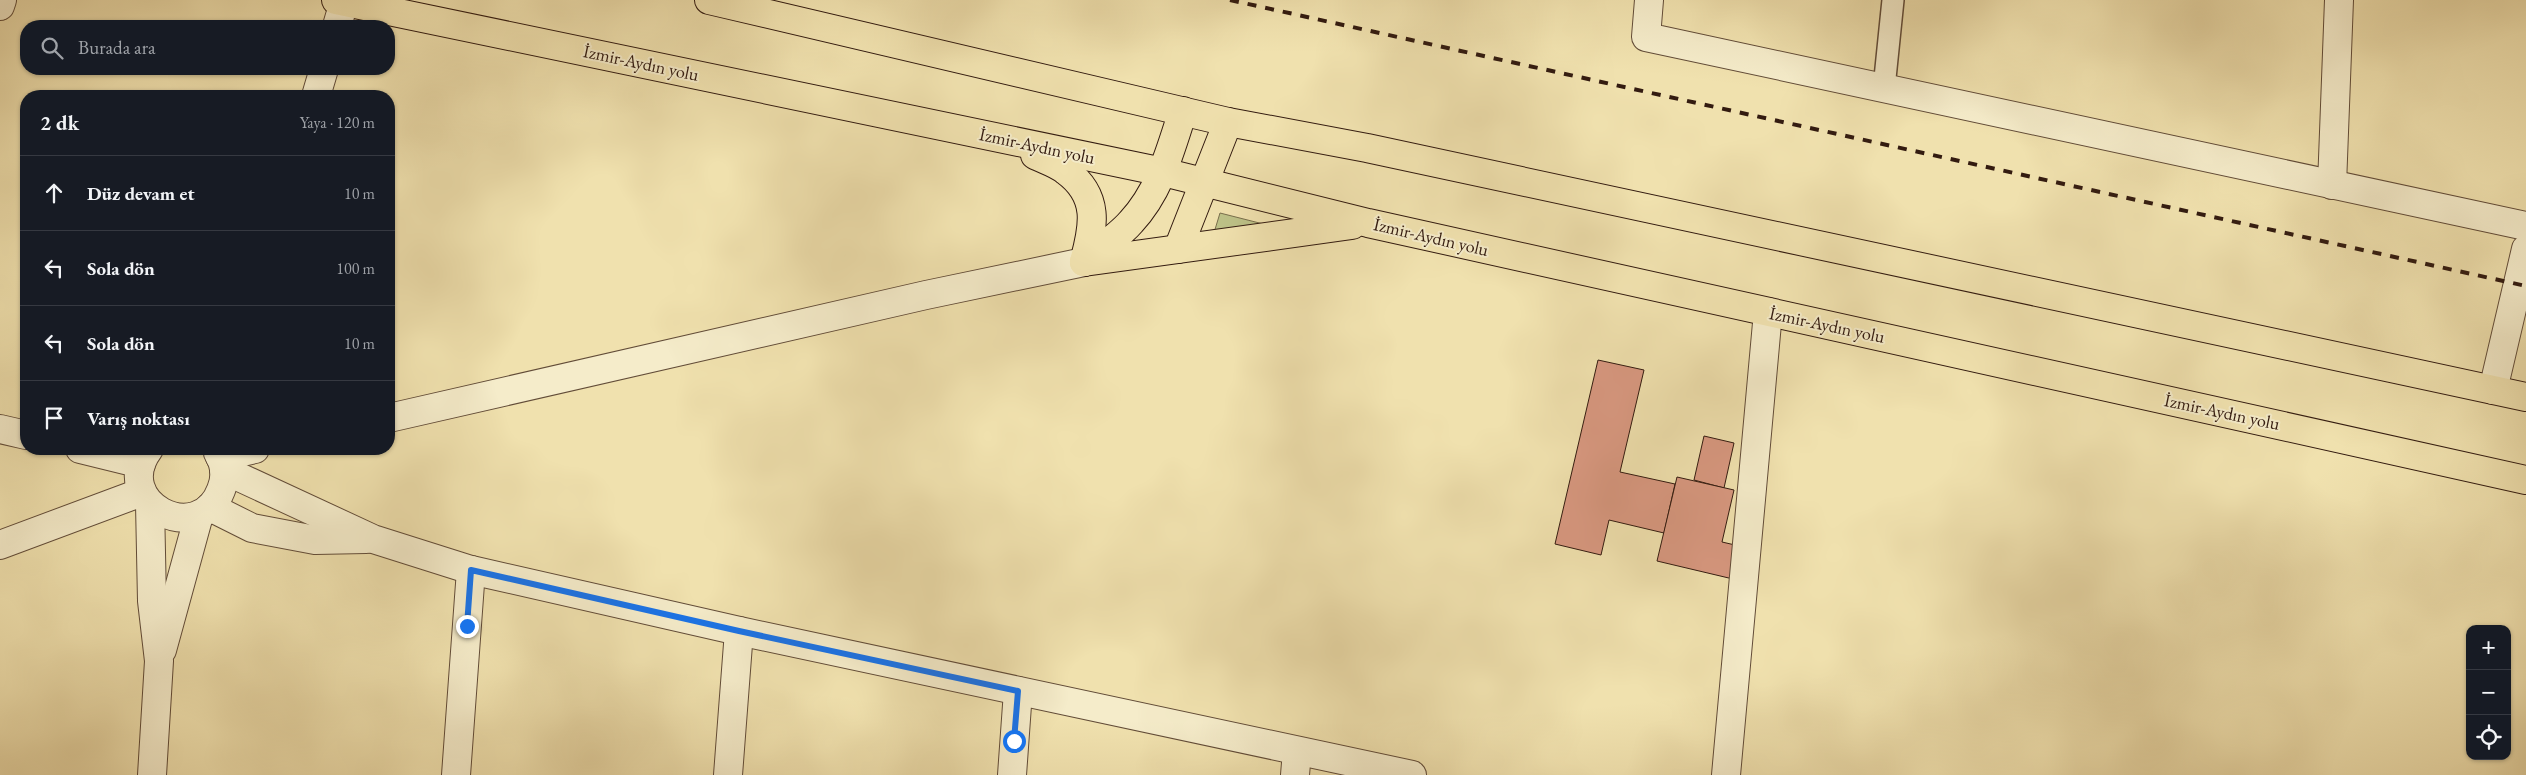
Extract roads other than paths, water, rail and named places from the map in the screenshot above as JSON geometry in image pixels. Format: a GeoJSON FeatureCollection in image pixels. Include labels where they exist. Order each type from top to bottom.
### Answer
{"type":"FeatureCollection","features":[{"type":"Feature","properties":{"kind":"highway"},"geometry":{"type":"LineString","coordinates":[[709,0],[1228,122],[1377,150],[2526,398]]}},
{"type":"Feature","properties":{"kind":"highway","name":"İzmir-Aydın yolu"},"geometry":{"type":"LineString","coordinates":[[339,9],[1005,139],[1163,172],[1368,223],[2526,480]]}},
{"type":"Feature","properties":{"kind":"highway"},"geometry":{"type":"LineString","coordinates":[[1084,262],[1131,222],[1151,197],[1163,172],[1183,111]]}},
{"type":"Feature","properties":{"kind":"highway"},"geometry":{"type":"LineString","coordinates":[[1178,249],[1206,183],[1228,122]]}},
{"type":"Feature","properties":{"kind":"highway"},"geometry":{"type":"LineString","coordinates":[[1005,139],[1066,171],[1089,198],[1092,215],[1092,235],[1084,262]]}},
{"type":"Feature","properties":{"kind":"highway"},"geometry":{"type":"LineString","coordinates":[[1084,262],[1368,223]]}},
{"type":"Feature","properties":{"kind":"street"},"geometry":{"type":"LineString","coordinates":[[0,6],[2,0]]}},
{"type":"Feature","properties":{"kind":"street"},"geometry":{"type":"LineString","coordinates":[[1648,0],[1646,37],[2526,226]]}},
{"type":"Feature","properties":{"kind":"street"},"geometry":{"type":"LineString","coordinates":[[2332,184],[2339,0]]}},
{"type":"Feature","properties":{"kind":"street"},"geometry":{"type":"LineString","coordinates":[[318,90],[322,75]]}},
{"type":"Feature","properties":{"kind":"street"},"geometry":{"type":"LineString","coordinates":[[2493,390],[2526,249]]}},
{"type":"Feature","properties":{"kind":"street"},"geometry":{"type":"LineString","coordinates":[[395,417],[917,297],[1084,262]]}},
{"type":"Feature","properties":{"kind":"street"},"geometry":{"type":"LineString","coordinates":[[1726,775],[1768,312]]}},
{"type":"Feature","properties":{"kind":"street"},"geometry":{"type":"LineString","coordinates":[[0,429],[20,434]]}},
{"type":"Feature","properties":{"kind":"street"},"geometry":{"type":"LineString","coordinates":[[146,498],[160,512],[172,517],[186,518],[204,511],[219,497],[224,484],[218,455]]}},
{"type":"Feature","properties":{"kind":"street"},"geometry":{"type":"LineString","coordinates":[[218,455],[373,539],[471,570],[739,631],[1018,691],[1296,763],[1412,775]]}},
{"type":"Feature","properties":{"kind":"street"},"geometry":{"type":"LineString","coordinates":[[145,456],[139,478],[146,498],[152,601],[159,661],[152,775]]}},
{"type":"Feature","properties":{"kind":"street"},"geometry":{"type":"LineString","coordinates":[[0,545],[146,498]]}},
{"type":"Feature","properties":{"kind":"street"},"geometry":{"type":"LineString","coordinates":[[204,511],[252,528],[315,540],[373,539]]}},
{"type":"Feature","properties":{"kind":"street"},"geometry":{"type":"LineString","coordinates":[[159,661],[204,511]]}},
{"type":"Feature","properties":{"kind":"street"},"geometry":{"type":"LineString","coordinates":[[456,775],[471,570]]}},
{"type":"Feature","properties":{"kind":"street"},"geometry":{"type":"LineString","coordinates":[[728,775],[739,631]]}},
{"type":"Feature","properties":{"kind":"street"},"geometry":{"type":"LineString","coordinates":[[1012,775],[1018,691]]}},
{"type":"Feature","properties":{"kind":"lane"},"geometry":{"type":"LineString","coordinates":[[1884,88],[1893,0]]}},
{"type":"Feature","properties":{"kind":"railway"},"geometry":{"type":"LineString","coordinates":[[1230,0],[2526,286]]}}]}
